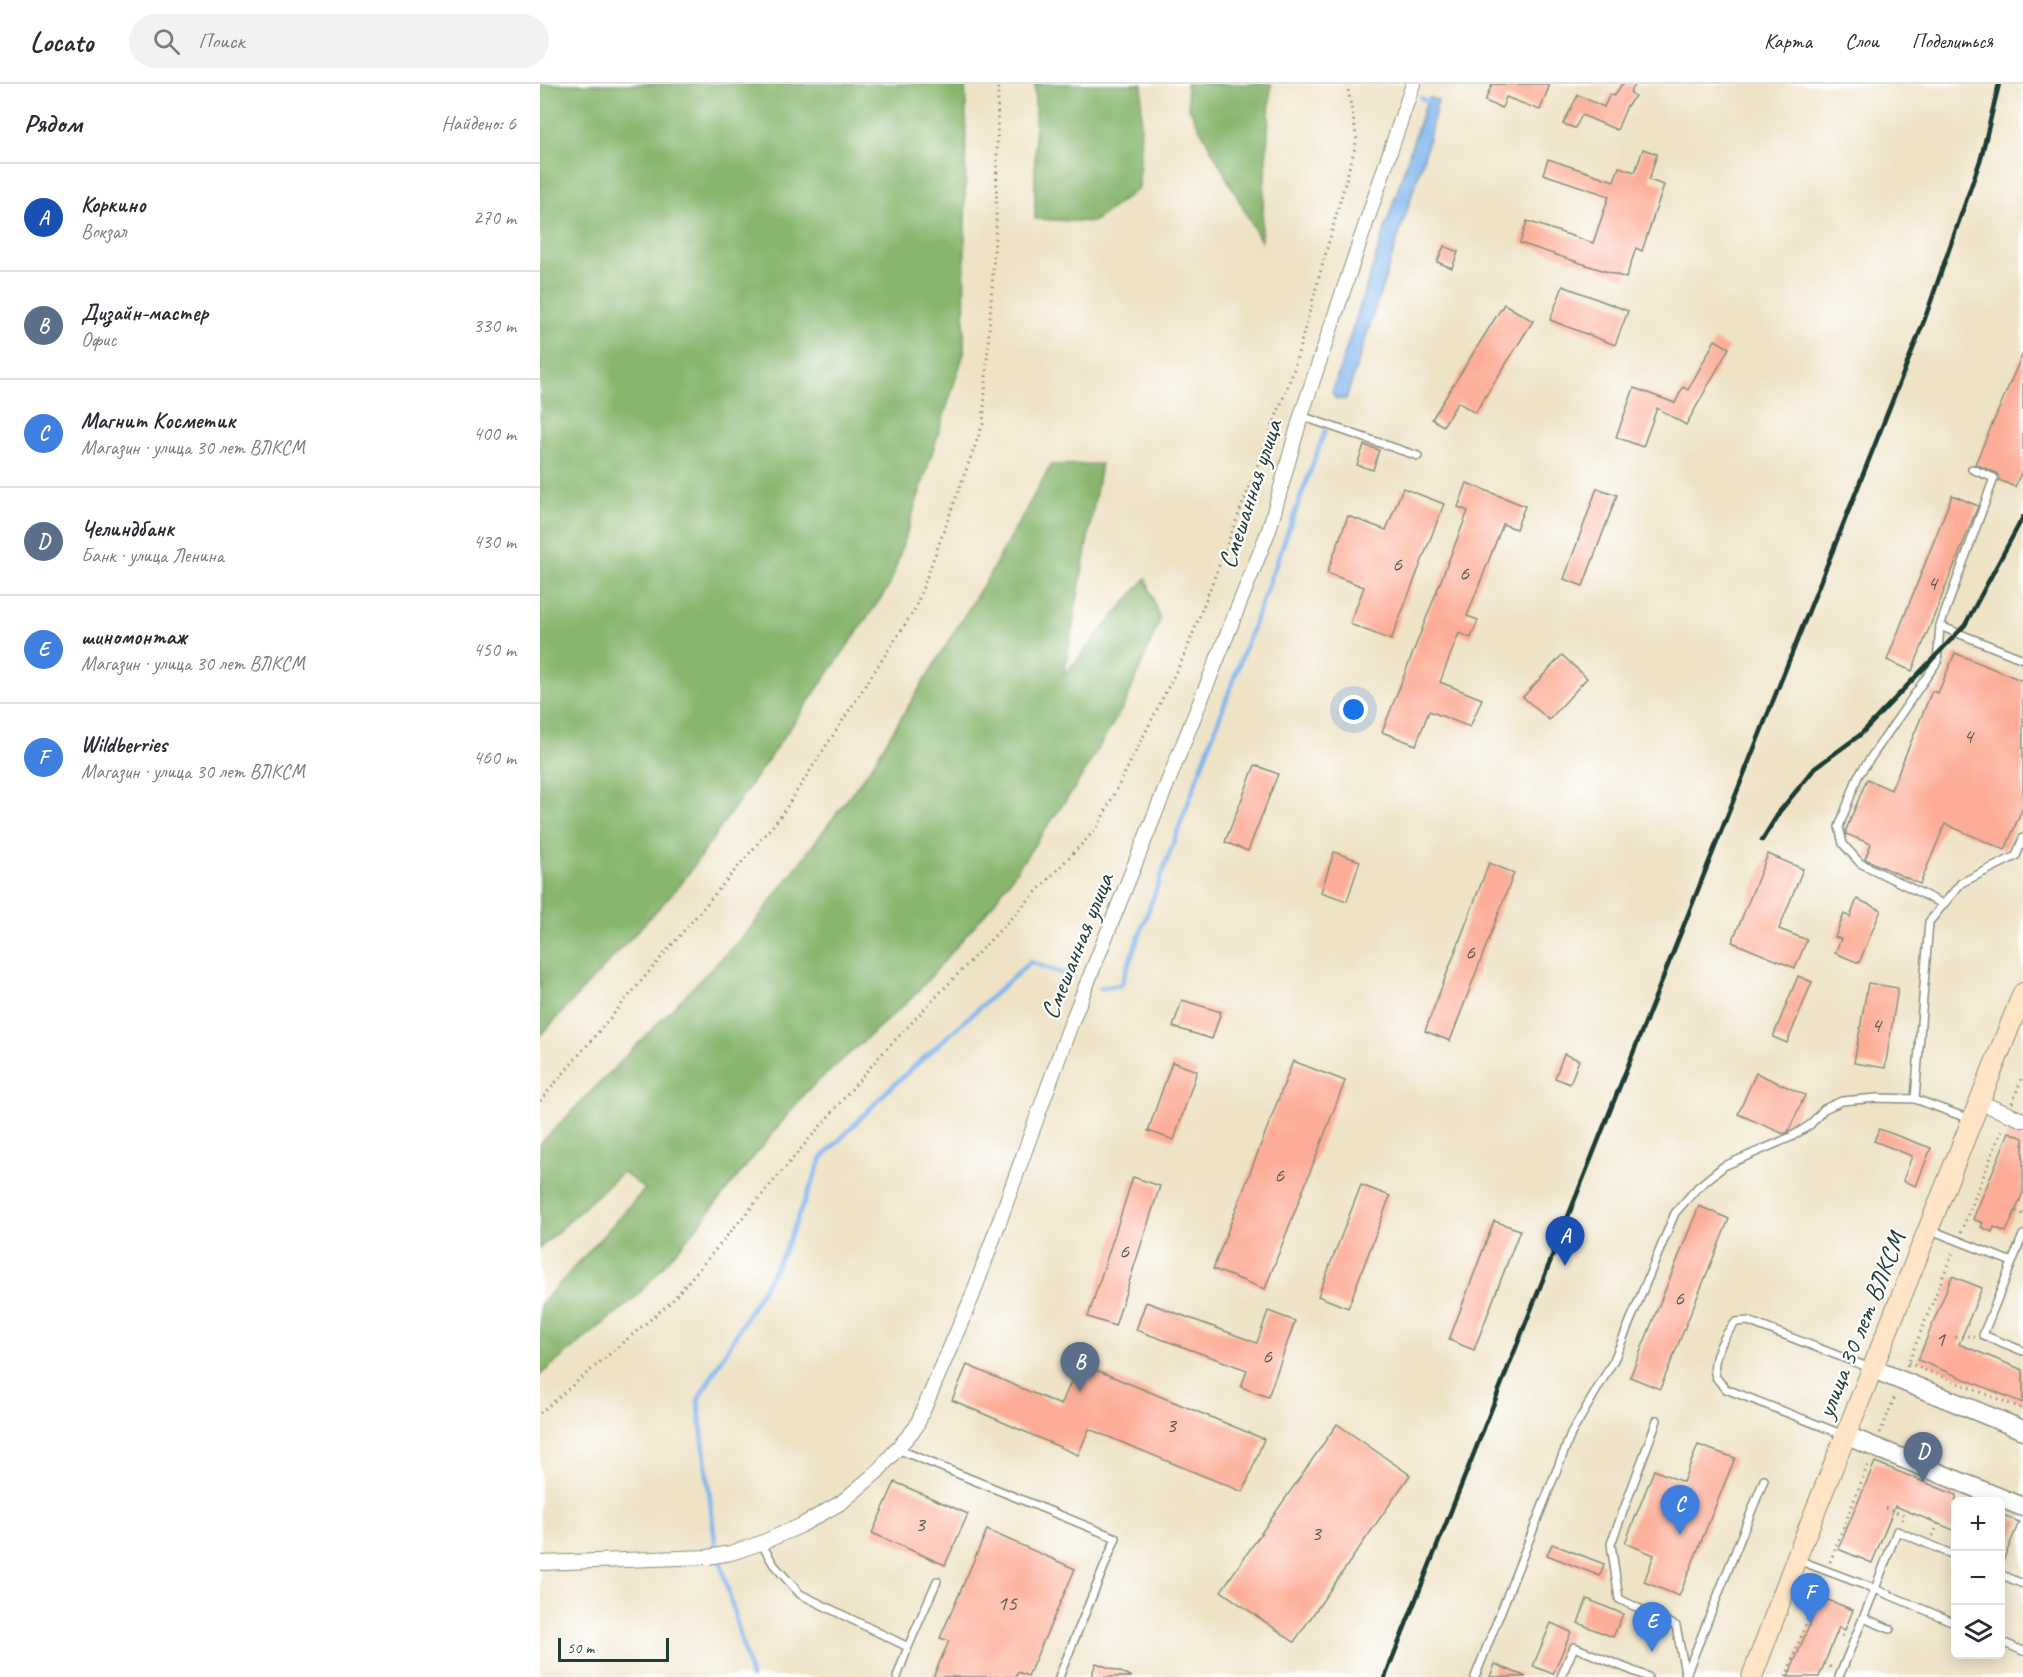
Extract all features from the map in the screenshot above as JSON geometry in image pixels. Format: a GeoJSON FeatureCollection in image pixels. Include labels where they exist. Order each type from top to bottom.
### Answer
{"type":"FeatureCollection","features":[{"type":"Feature","properties":{"kind":"main road","name":"улица 30 лет ВЛКСМ"},"geometry":{"type":"LineString","coordinates":[[1752,1677],[1796,1559],[2023,993]]}},
{"type":"Feature","properties":{"kind":"street","name":"Смешанная улица"},"geometry":{"type":"LineString","coordinates":[[540,1563],[708,1557],[731,1553],[761,1543],[800,1526],[842,1502],[877,1472],[916,1427],[972,1297],[1072,1021],[1269,530],[1301,416],[1413,84]]}},
{"type":"Feature","properties":{"kind":"street"},"geometry":{"type":"LineString","coordinates":[[1979,1102],[2020,1114]]}},
{"type":"Feature","properties":{"kind":"street"},"geometry":{"type":"LineString","coordinates":[[1873,1369],[2023,1430]]}},
{"type":"Feature","properties":{"kind":"street"},"geometry":{"type":"LineString","coordinates":[[1847,1436],[2023,1507]]}},
{"type":"Feature","properties":{"kind":"lane"},"geometry":{"type":"LineString","coordinates":[[1301,416],[1418,456]]}},
{"type":"Feature","properties":{"kind":"lane"},"geometry":{"type":"LineString","coordinates":[[1943,904],[1860,863],[1843,844],[1839,827],[1858,776],[1937,662],[1940,626],[1994,478],[1972,469]]}},
{"type":"Feature","properties":{"kind":"lane"},"geometry":{"type":"LineString","coordinates":[[1940,626],[2023,659]]}},
{"type":"Feature","properties":{"kind":"lane"},"geometry":{"type":"LineString","coordinates":[[1915,1099],[1929,922],[1960,883],[2016,856],[2023,838]]}},
{"type":"Feature","properties":{"kind":"lane"},"geometry":{"type":"LineString","coordinates":[[1475,1677],[1571,1434],[1614,1360],[1675,1213],[1697,1188],[1724,1166],[1791,1137],[1810,1125],[1824,1109],[1842,1101],[1915,1099],[1972,1120]]}},
{"type":"Feature","properties":{"kind":"lane"},"geometry":{"type":"LineString","coordinates":[[1928,1229],[2012,1262]]}},
{"type":"Feature","properties":{"kind":"lane"},"geometry":{"type":"LineString","coordinates":[[2023,1235],[1983,1335],[2023,1351]]}},
{"type":"Feature","properties":{"kind":"lane"},"geometry":{"type":"LineString","coordinates":[[1847,1436],[1726,1389],[1716,1378],[1714,1365],[1727,1331],[1736,1322],[1748,1321],[1873,1369]]}},
{"type":"Feature","properties":{"kind":"lane"},"geometry":{"type":"LineString","coordinates":[[1657,1420],[1611,1544],[1619,1599],[1676,1626],[1686,1676]]}},
{"type":"Feature","properties":{"kind":"lane"},"geometry":{"type":"LineString","coordinates":[[897,1449],[1116,1538],[1059,1677]]}},
{"type":"Feature","properties":{"kind":"lane"},"geometry":{"type":"LineString","coordinates":[[1686,1676],[1764,1480]]}},
{"type":"Feature","properties":{"kind":"lane"},"geometry":{"type":"LineString","coordinates":[[1839,1677],[1897,1531],[1951,1554]]}},
{"type":"Feature","properties":{"kind":"lane"},"geometry":{"type":"LineString","coordinates":[[761,1543],[774,1565],[800,1594],[908,1647]]}},
{"type":"Feature","properties":{"kind":"lane"},"geometry":{"type":"LineString","coordinates":[[1796,1559],[1951,1621]]}},
{"type":"Feature","properties":{"kind":"lane"},"geometry":{"type":"LineString","coordinates":[[2005,1577],[2023,1584]]}},
{"type":"Feature","properties":{"kind":"lane"},"geometry":{"type":"LineString","coordinates":[[897,1677],[937,1581]]}},
{"type":"Feature","properties":{"kind":"lane"},"geometry":{"type":"LineString","coordinates":[[1863,1618],[1890,1629]]}},
{"type":"Feature","properties":{"kind":"lane"},"geometry":{"type":"LineString","coordinates":[[2005,1643],[2023,1651]]}},
{"type":"Feature","properties":{"kind":"lane"},"geometry":{"type":"LineString","coordinates":[[1561,1677],[1574,1647],[1628,1673],[1648,1677]]}},
{"type":"Feature","properties":{"kind":"path"},"geometry":{"type":"LineString","coordinates":[[540,1101],[780,817],[915,609],[983,424],[996,223],[998,84]]}},
{"type":"Feature","properties":{"kind":"path"},"geometry":{"type":"LineString","coordinates":[[540,1413],[671,1302],[878,1058],[1097,828],[1185,654],[1292,375],[1357,140],[1347,84]]}},
{"type":"Feature","properties":{"kind":"path"},"geometry":{"type":"LineString","coordinates":[[2020,1114],[2010,1106],[2023,1075]]}},
{"type":"Feature","properties":{"kind":"path"},"geometry":{"type":"LineString","coordinates":[[1993,1154],[1999,1157]]}},
{"type":"Feature","properties":{"kind":"path"},"geometry":{"type":"LineString","coordinates":[[1980,1184],[1987,1186]]}},
{"type":"Feature","properties":{"kind":"path"},"geometry":{"type":"LineString","coordinates":[[2016,1211],[2023,1214]]}},
{"type":"Feature","properties":{"kind":"path"},"geometry":{"type":"LineString","coordinates":[[1955,1337],[1983,1335]]}},
{"type":"Feature","properties":{"kind":"path"},"geometry":{"type":"LineString","coordinates":[[1785,1677],[1797,1652],[1908,1363],[2023,1409]]}},
{"type":"Feature","properties":{"kind":"path"},"geometry":{"type":"LineString","coordinates":[[1885,1508],[1904,1515],[1897,1531]]}},
{"type":"Feature","properties":{"kind":"green space"},"geometry":{"type":"Polygon","coordinates":[[[540,84],[965,84],[966,102],[964,353],[890,585],[681,884],[540,1036],[540,84]]]}},
{"type":"Feature","properties":{"kind":"green space"},"geometry":{"type":"Polygon","coordinates":[[[1035,84],[1142,84],[1139,188],[1093,222],[1035,219],[1035,84]]]}},
{"type":"Feature","properties":{"kind":"green space"},"geometry":{"type":"Polygon","coordinates":[[[1186,84],[1271,84],[1261,241],[1189,108],[1186,84]]]}},
{"type":"Feature","properties":{"kind":"green space"},"geometry":{"type":"Polygon","coordinates":[[[1101,464],[1064,675],[1146,578],[1160,620],[1126,702],[1075,787],[993,904],[914,996],[805,1093],[693,1232],[636,1297],[540,1375],[540,1305],[645,1189],[622,1172],[540,1248],[540,1144],[751,928],[869,770],[987,579],[1051,465],[1101,464]]]}},
{"type":"Feature","properties":{"kind":"water"},"geometry":{"type":"Polygon","coordinates":[[[1429,98],[1438,100],[1425,154],[1346,399],[1336,399],[1332,393],[1429,98]]]}},
{"type":"Feature","properties":{"kind":"building"},"geometry":{"type":"Polygon","coordinates":[[[1492,84],[1550,84],[1540,110],[1506,97],[1502,108],[1485,101],[1492,84]]]}},
{"type":"Feature","properties":{"kind":"building"},"geometry":{"type":"Polygon","coordinates":[[[1622,84],[1636,84],[1630,92],[1635,96],[1627,106],[1617,130],[1582,115],[1575,128],[1563,124],[1578,95],[1604,107],[1610,94],[1614,96],[1622,84]]]}},
{"type":"Feature","properties":{"kind":"building"},"geometry":{"type":"Polygon","coordinates":[[[1643,149],[1657,154],[1649,180],[1664,185],[1642,251],[1636,248],[1626,278],[1520,243],[1527,221],[1593,243],[1609,196],[1543,174],[1548,159],[1614,181],[1619,167],[1635,172],[1643,149]]]}},
{"type":"Feature","properties":{"kind":"building"},"geometry":{"type":"Polygon","coordinates":[[[1444,246],[1458,252],[1452,268],[1437,262],[1444,246]]]}},
{"type":"Feature","properties":{"kind":"building"},"geometry":{"type":"Polygon","coordinates":[[[1563,286],[1628,311],[1615,345],[1550,320],[1563,286]]]}},
{"type":"Feature","properties":{"kind":"building"},"geometry":{"type":"Polygon","coordinates":[[[1504,304],[1533,321],[1475,413],[1458,402],[1443,426],[1432,419],[1504,304]]]}},
{"type":"Feature","properties":{"kind":"building"},"geometry":{"type":"Polygon","coordinates":[[[1715,340],[1729,348],[1686,425],[1657,408],[1643,447],[1616,437],[1634,388],[1675,403],[1683,387],[1688,390],[1715,340]]]}},
{"type":"Feature","properties":{"kind":"building"},"geometry":{"type":"Polygon","coordinates":[[[2023,353],[2023,468],[2015,487],[1999,480],[1997,473],[1975,464],[2023,353]]]}},
{"type":"Feature","properties":{"kind":"building"},"geometry":{"type":"Polygon","coordinates":[[[1364,445],[1379,450],[1373,470],[1357,465],[1364,445]]]}},
{"type":"Feature","properties":{"kind":"building"},"geometry":{"type":"Polygon","coordinates":[[[1467,483],[1525,506],[1516,529],[1503,524],[1467,616],[1478,620],[1471,638],[1459,633],[1440,682],[1482,699],[1470,727],[1429,711],[1416,745],[1382,732],[1468,511],[1458,507],[1467,483]]]}},
{"type":"Feature","properties":{"kind":"building"},"geometry":{"type":"Polygon","coordinates":[[[1403,488],[1444,504],[1391,640],[1350,624],[1364,587],[1327,573],[1348,516],[1386,530],[1403,488]]]}},
{"type":"Feature","properties":{"kind":"building"},"geometry":{"type":"Polygon","coordinates":[[[1597,488],[1617,495],[1583,586],[1564,579],[1597,488]]]}},
{"type":"Feature","properties":{"kind":"building"},"geometry":{"type":"Polygon","coordinates":[[[1952,495],[1978,506],[1912,671],[1887,660],[1952,495]]]}},
{"type":"Feature","properties":{"kind":"building"},"geometry":{"type":"Polygon","coordinates":[[[1955,653],[2023,681],[2023,807],[2005,850],[1945,824],[1920,884],[1865,859],[1871,844],[1846,834],[1846,830],[1867,779],[1891,790],[1932,691],[1938,693],[1955,653]]]}},
{"type":"Feature","properties":{"kind":"building"},"geometry":{"type":"Polygon","coordinates":[[[1562,655],[1587,678],[1549,720],[1523,697],[1562,655]]]}},
{"type":"Feature","properties":{"kind":"building"},"geometry":{"type":"Polygon","coordinates":[[[1255,765],[1278,774],[1248,851],[1225,842],[1255,765]]]}},
{"type":"Feature","properties":{"kind":"building"},"geometry":{"type":"Polygon","coordinates":[[[1334,852],[1360,861],[1347,901],[1321,892],[1334,852]]]}},
{"type":"Feature","properties":{"kind":"building"},"geometry":{"type":"Polygon","coordinates":[[[1768,854],[1803,869],[1779,929],[1807,940],[1795,968],[1732,942],[1768,854]]]}},
{"type":"Feature","properties":{"kind":"building"},"geometry":{"type":"Polygon","coordinates":[[[1489,863],[1514,873],[1450,1041],[1425,1031],[1489,863]]]}},
{"type":"Feature","properties":{"kind":"building"},"geometry":{"type":"Polygon","coordinates":[[[1857,899],[1881,910],[1859,963],[1835,953],[1841,939],[1835,937],[1844,914],[1850,917],[1857,899]]]}},
{"type":"Feature","properties":{"kind":"building"},"geometry":{"type":"Polygon","coordinates":[[[1798,976],[1812,982],[1787,1043],[1773,1037],[1798,976]]]}},
{"type":"Feature","properties":{"kind":"building"},"geometry":{"type":"Polygon","coordinates":[[[1868,983],[1898,988],[1885,1068],[1854,1063],[1868,983]]]}},
{"type":"Feature","properties":{"kind":"building"},"geometry":{"type":"Polygon","coordinates":[[[1182,1000],[1221,1012],[1212,1039],[1173,1027],[1182,1000]]]}},
{"type":"Feature","properties":{"kind":"building"},"geometry":{"type":"Polygon","coordinates":[[[1564,1054],[1579,1060],[1570,1084],[1555,1078],[1564,1054]]]}},
{"type":"Feature","properties":{"kind":"building"},"geometry":{"type":"Polygon","coordinates":[[[1293,1061],[1345,1081],[1265,1289],[1213,1269],[1293,1061]]]}},
{"type":"Feature","properties":{"kind":"building"},"geometry":{"type":"Polygon","coordinates":[[[1172,1062],[1197,1071],[1174,1140],[1148,1131],[1172,1062]]]}},
{"type":"Feature","properties":{"kind":"building"},"geometry":{"type":"Polygon","coordinates":[[[1756,1073],[1805,1095],[1788,1132],[1784,1134],[1738,1114],[1756,1073]]]}},
{"type":"Feature","properties":{"kind":"building"},"geometry":{"type":"Polygon","coordinates":[[[1879,1129],[1931,1148],[1916,1186],[1903,1181],[1912,1156],[1874,1141],[1879,1129]]]}},
{"type":"Feature","properties":{"kind":"building"},"geometry":{"type":"Polygon","coordinates":[[[2009,1132],[2023,1138],[2023,1193],[2006,1232],[1994,1227],[1992,1232],[1981,1227],[1983,1223],[1973,1219],[2009,1132]]]}},
{"type":"Feature","properties":{"kind":"building"},"geometry":{"type":"Polygon","coordinates":[[[1133,1177],[1160,1186],[1115,1326],[1088,1317],[1133,1177]]]}},
{"type":"Feature","properties":{"kind":"building"},"geometry":{"type":"Polygon","coordinates":[[[1361,1185],[1390,1196],[1348,1308],[1318,1296],[1361,1185]]]}},
{"type":"Feature","properties":{"kind":"building"},"geometry":{"type":"Polygon","coordinates":[[[1699,1206],[1729,1219],[1660,1389],[1630,1377],[1699,1206]]]}},
{"type":"Feature","properties":{"kind":"building"},"geometry":{"type":"Polygon","coordinates":[[[1494,1221],[1520,1230],[1474,1350],[1449,1340],[1494,1221]]]}},
{"type":"Feature","properties":{"kind":"building"},"geometry":{"type":"Polygon","coordinates":[[[1952,1276],[1982,1288],[1959,1344],[2023,1370],[2023,1403],[1918,1360],[1952,1276]]]}},
{"type":"Feature","properties":{"kind":"building"},"geometry":{"type":"Polygon","coordinates":[[[1146,1302],[1257,1343],[1268,1311],[1295,1321],[1268,1397],[1241,1387],[1247,1370],[1136,1330],[1146,1302]]]}},
{"type":"Feature","properties":{"kind":"building"},"geometry":{"type":"Polygon","coordinates":[[[1079,1363],[1264,1439],[1243,1492],[1089,1429],[1078,1455],[952,1400],[967,1365],[1061,1405],[1079,1363]]]}},
{"type":"Feature","properties":{"kind":"building"},"geometry":{"type":"Polygon","coordinates":[[[1337,1424],[1410,1475],[1294,1642],[1221,1591],[1337,1424]]]}},
{"type":"Feature","properties":{"kind":"building"},"geometry":{"type":"Polygon","coordinates":[[[1698,1445],[1735,1458],[1679,1596],[1644,1582],[1654,1555],[1625,1543],[1654,1470],[1683,1482],[1698,1445]]]}},
{"type":"Feature","properties":{"kind":"building"},"geometry":{"type":"Polygon","coordinates":[[[1875,1462],[1956,1495],[1956,1497],[1951,1497],[1951,1529],[1895,1506],[1872,1563],[1838,1549],[1875,1462]]]}},
{"type":"Feature","properties":{"kind":"building"},"geometry":{"type":"Polygon","coordinates":[[[895,1482],[968,1514],[945,1565],[872,1533],[895,1482]]]}},
{"type":"Feature","properties":{"kind":"building"},"geometry":{"type":"Polygon","coordinates":[[[2005,1516],[2019,1522],[2005,1556],[2005,1516]]]}},
{"type":"Feature","properties":{"kind":"building"},"geometry":{"type":"Polygon","coordinates":[[[987,1530],[1075,1569],[1028,1676],[1018,1672],[1016,1677],[933,1677],[949,1641],[940,1638],[987,1530]]]}},
{"type":"Feature","properties":{"kind":"building"},"geometry":{"type":"Polygon","coordinates":[[[1552,1544],[1604,1564],[1600,1576],[1547,1555],[1552,1544]]]}},
{"type":"Feature","properties":{"kind":"building"},"geometry":{"type":"Polygon","coordinates":[[[1821,1597],[1853,1610],[1845,1630],[1839,1627],[1819,1677],[1788,1677],[1821,1597]]]}},
{"type":"Feature","properties":{"kind":"building"},"geometry":{"type":"Polygon","coordinates":[[[1587,1599],[1623,1614],[1613,1637],[1578,1623],[1587,1599]]]}},
{"type":"Feature","properties":{"kind":"building"},"geometry":{"type":"Polygon","coordinates":[[[1551,1623],[1571,1632],[1553,1674],[1533,1666],[1551,1623]]]}},
{"type":"Feature","properties":{"kind":"building"},"geometry":{"type":"Polygon","coordinates":[[[1096,1663],[1131,1676],[1131,1677],[1091,1677],[1096,1663]]]}},
{"type":"Feature","properties":{"kind":"building"},"geometry":{"type":"Polygon","coordinates":[[[1495,1664],[1526,1677],[1490,1677],[1495,1664]]]}},
{"type":"Feature","properties":{"kind":"waterway"},"geometry":{"type":"LineString","coordinates":[[1421,98],[1430,103]]}},
{"type":"Feature","properties":{"kind":"waterway"},"geometry":{"type":"LineString","coordinates":[[1100,988],[1121,985],[1325,431]]}},
{"type":"Feature","properties":{"kind":"waterway"},"geometry":{"type":"LineString","coordinates":[[751,1677],[715,1541],[698,1400],[784,1252],[822,1158],[887,1091],[1030,962],[1073,977]]}},
{"type":"Feature","properties":{"kind":"railway"},"geometry":{"type":"LineString","coordinates":[[1385,1677],[1924,321],[1981,158],[1999,84]]}},
{"type":"Feature","properties":{"kind":"railway"},"geometry":{"type":"LineString","coordinates":[[1762,840],[1780,811],[1815,768],[1860,735],[1965,625],[2023,517]]}},
{"type":"Feature","properties":{"kind":"place","name":"Коркино"},"geometry":{"type":"Point","coordinates":[1565,1266]}},
{"type":"Feature","properties":{"kind":"place","name":"Дизайн-мастер"},"geometry":{"type":"Point","coordinates":[1080,1392]}},
{"type":"Feature","properties":{"kind":"place","name":"Челиндбанк"},"geometry":{"type":"Point","coordinates":[1923,1482]}},
{"type":"Feature","properties":{"kind":"place","name":"Магнит Косметик"},"geometry":{"type":"Point","coordinates":[1680,1535]}},
{"type":"Feature","properties":{"kind":"place","name":"Wildberries"},"geometry":{"type":"Point","coordinates":[1810,1623]}},
{"type":"Feature","properties":{"kind":"place","name":"шиномонтаж"},"geometry":{"type":"Point","coordinates":[1652,1652]}}]}
